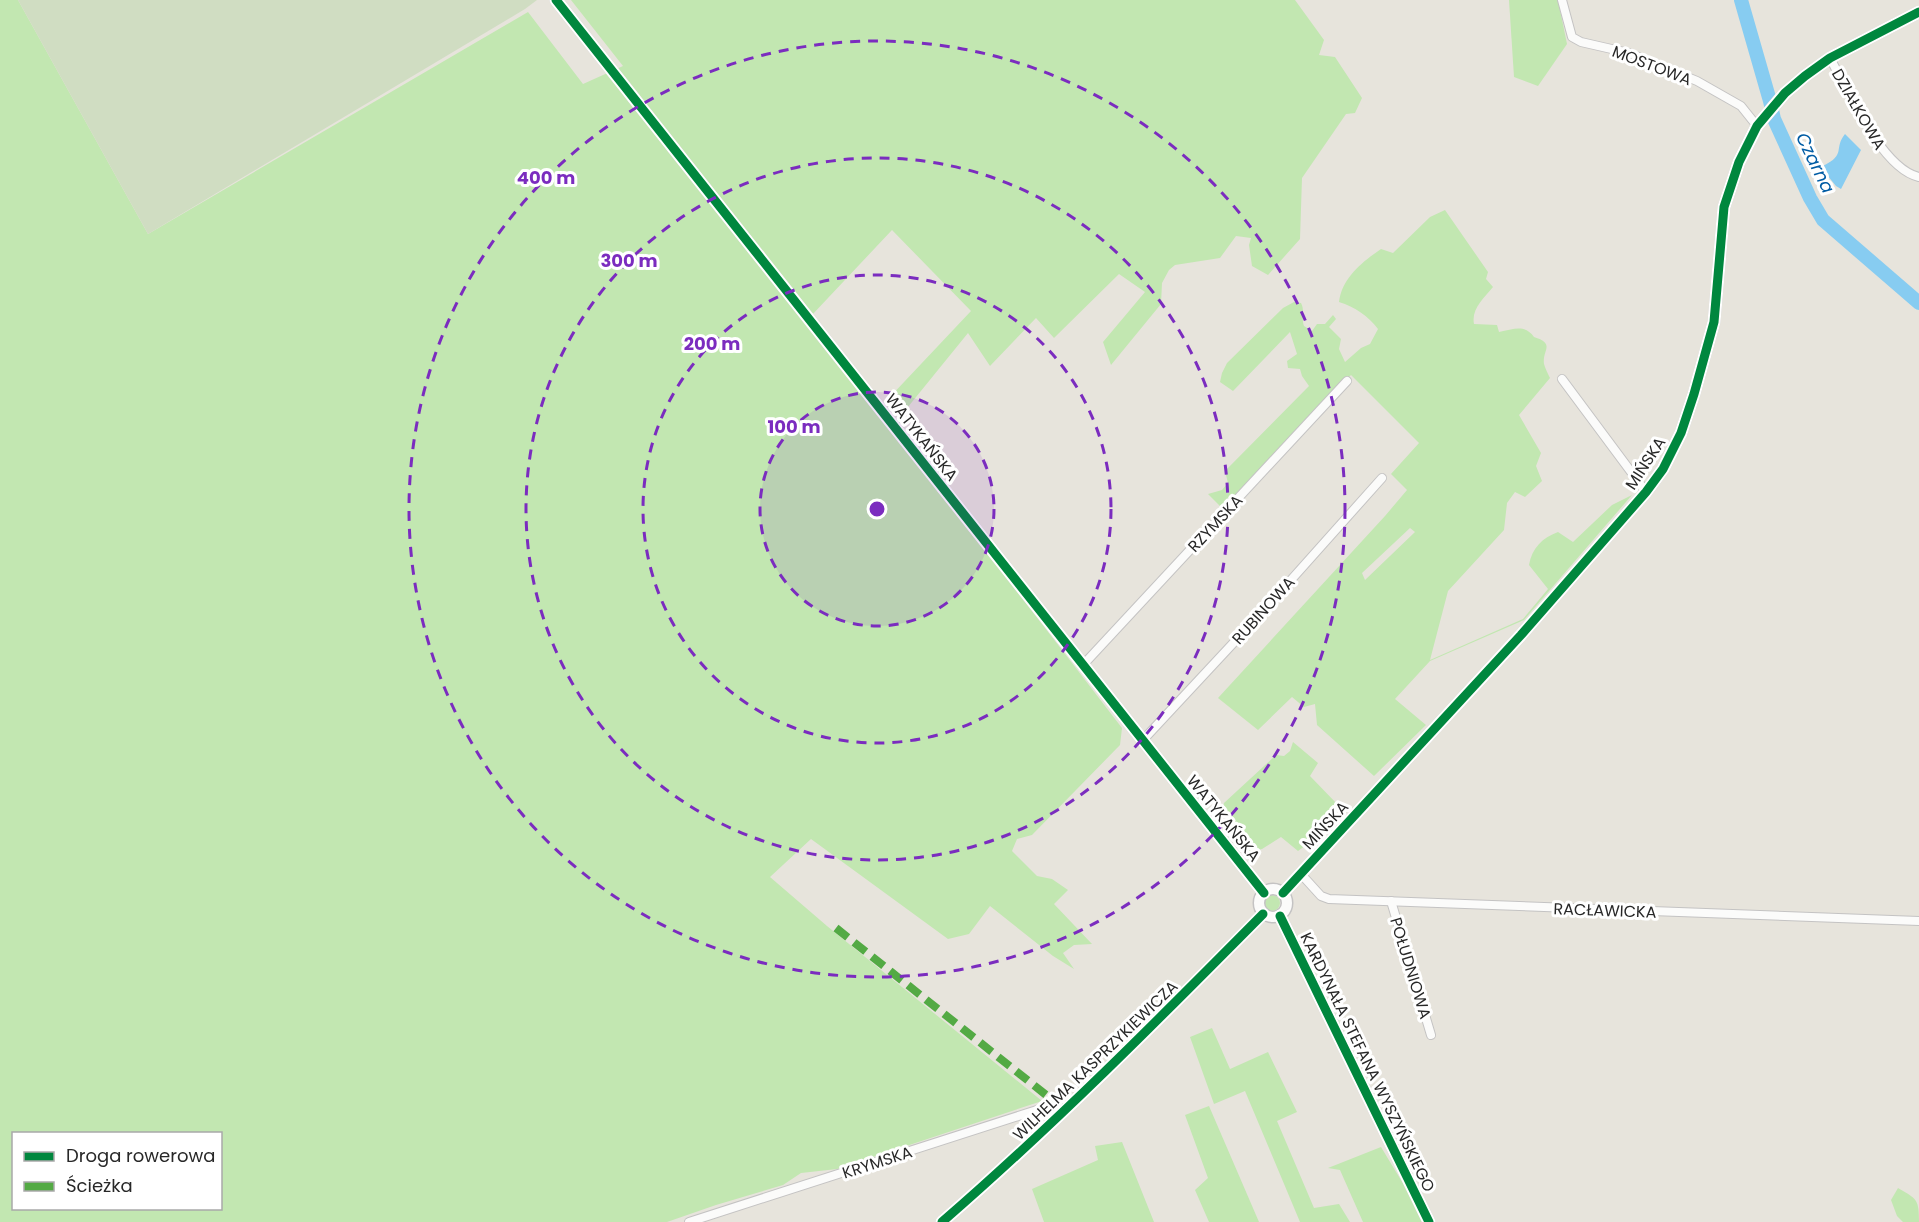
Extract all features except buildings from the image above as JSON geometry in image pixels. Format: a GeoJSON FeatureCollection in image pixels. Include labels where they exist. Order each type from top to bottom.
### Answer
{"type":"FeatureCollection","features":[{"type":"Feature","properties":{"kind":"street","name":"WATYKAŃSKA"},"geometry":{"type":"LineString","coordinates":[[556,0],[1264,893]]}},
{"type":"Feature","properties":{"kind":"street","name":"MOSTOWA"},"geometry":{"type":"LineString","coordinates":[[1562,0],[1572,37],[1581,42],[1629,53],[1697,81],[1741,106],[1760,122]]}},
{"type":"Feature","properties":{"kind":"street","name":"MIŃSKA"},"geometry":{"type":"LineString","coordinates":[[1283,893],[1521,635],[1646,492],[1663,469],[1681,433],[1713,322],[1724,207],[1739,162],[1760,122],[1785,93],[1830,58],[1919,12]]}},
{"type":"Feature","properties":{"kind":"street","name":"DZIAŁKOWA"},"geometry":{"type":"LineString","coordinates":[[1830,58],[1865,122],[1889,158],[1908,174],[1919,177]]}},
{"type":"Feature","properties":{"kind":"street"},"geometry":{"type":"LineString","coordinates":[[1562,379],[1646,492]]}},
{"type":"Feature","properties":{"kind":"street","name":"RZYMSKA"},"geometry":{"type":"LineString","coordinates":[[1083,665],[1347,381]]}},
{"type":"Feature","properties":{"kind":"street","name":"RUBINOWA"},"geometry":{"type":"LineString","coordinates":[[1143,740],[1265,609],[1382,478]]}},
{"type":"Feature","properties":{"kind":"street","name":"RACŁAWICKA"},"geometry":{"type":"LineString","coordinates":[[1301,874],[1321,896],[1329,899],[1919,921]]}},
{"type":"Feature","properties":{"kind":"street"},"geometry":{"type":"LineString","coordinates":[[1273,889],[1283,893],[1287,903],[1284,913],[1271,917],[1263,914],[1259,905],[1264,893],[1273,889]]}},
{"type":"Feature","properties":{"kind":"street","name":"POŁUDNIOWA"},"geometry":{"type":"LineString","coordinates":[[1391,901],[1431,1035]]}},
{"type":"Feature","properties":{"kind":"street","name":"WILHELMA KASPRZYKIEWICZA"},"geometry":{"type":"LineString","coordinates":[[942,1222],[1002,1170],[1065,1110],[1263,914]]}},
{"type":"Feature","properties":{"kind":"street","name":"KARDYNAŁA STEFANA WYSZYŃSKIEGO"},"geometry":{"type":"LineString","coordinates":[[1280,916],[1429,1222]]}},
{"type":"Feature","properties":{"kind":"street","name":"KRYMSKA"},"geometry":{"type":"LineString","coordinates":[[689,1222],[1040,1109],[1065,1110]]}},
{"type":"Feature","properties":{"kind":"green space"},"geometry":{"type":"Polygon","coordinates":[[[0,0],[18,0],[148,234],[528,12],[583,84],[623,66],[571,0],[1295,0],[1324,40],[1319,55],[1335,57],[1362,98],[1355,113],[1346,114],[1302,178],[1300,239],[1268,275],[1252,266],[1249,245],[1251,238],[1236,236],[1220,258],[1175,265],[1169,270],[1162,283],[1161,304],[1111,365],[1103,342],[1145,292],[1119,274],[1054,338],[1036,318],[990,366],[968,333],[899,418],[888,399],[971,311],[892,230],[812,315],[928,476],[1122,728],[1120,745],[1032,835],[1017,839],[1012,851],[1037,876],[1052,879],[1068,890],[1054,904],[1092,944],[1074,945],[1063,953],[1074,969],[1053,956],[990,906],[969,934],[948,939],[811,839],[770,877],[1042,1101],[837,1169],[801,1173],[783,1185],[667,1222],[0,1222],[0,0]]]}},
{"type":"Feature","properties":{"kind":"green space"},"geometry":{"type":"Polygon","coordinates":[[[18,0],[537,0],[148,234],[18,0]]]}},
{"type":"Feature","properties":{"kind":"green space"},"geometry":{"type":"Polygon","coordinates":[[[1509,0],[1558,0],[1567,44],[1538,86],[1514,77],[1509,0]]]}},
{"type":"Feature","properties":{"kind":"green space"},"geometry":{"type":"Polygon","coordinates":[[[1445,210],[1488,272],[1486,279],[1493,287],[1476,309],[1474,324],[1497,325],[1499,332],[1514,329],[1527,330],[1534,337],[1545,342],[1544,364],[1550,378],[1519,415],[1541,453],[1536,466],[1542,481],[1525,497],[1515,492],[1507,503],[1504,530],[1448,591],[1430,660],[1523,619],[1548,589],[1529,565],[1539,544],[1558,532],[1573,542],[1612,505],[1632,495],[1524,620],[1430,661],[1395,699],[1426,725],[1374,776],[1317,725],[1315,704],[1304,707],[1292,697],[1258,730],[1218,698],[1407,490],[1391,474],[1419,443],[1351,375],[1222,508],[1208,494],[1222,490],[1228,483],[1225,471],[1309,386],[1300,369],[1288,368],[1287,361],[1297,354],[1290,332],[1233,391],[1220,382],[1227,363],[1283,308],[1294,302],[1301,303],[1304,326],[1312,331],[1317,324],[1325,324],[1333,315],[1336,319],[1329,327],[1341,339],[1339,349],[1345,362],[1361,348],[1370,344],[1378,329],[1361,312],[1339,302],[1344,285],[1367,259],[1381,249],[1393,253],[1430,217],[1445,210]],[[1410,528],[1362,573],[1365,580],[1415,532],[1410,528]]]}},
{"type":"Feature","properties":{"kind":"green space"},"geometry":{"type":"Polygon","coordinates":[[[1293,742],[1318,763],[1310,776],[1339,806],[1309,843],[1298,851],[1281,837],[1262,849],[1250,852],[1229,824],[1231,818],[1223,808],[1224,803],[1276,755],[1284,756],[1290,751],[1293,742]]]}},
{"type":"Feature","properties":{"kind":"green space"},"geometry":{"type":"Polygon","coordinates":[[[1269,895],[1275,895],[1280,903],[1278,909],[1269,911],[1264,906],[1264,900],[1269,895]]]}},
{"type":"Feature","properties":{"kind":"green space"},"geometry":{"type":"Polygon","coordinates":[[[1212,1028],[1230,1069],[1268,1052],[1297,1112],[1277,1121],[1314,1208],[1339,1204],[1350,1222],[1300,1222],[1245,1091],[1214,1104],[1190,1037],[1212,1028]]]}},
{"type":"Feature","properties":{"kind":"green space"},"geometry":{"type":"Polygon","coordinates":[[[1209,1106],[1259,1222],[1209,1222],[1195,1190],[1208,1178],[1185,1115],[1209,1106]]]}},
{"type":"Feature","properties":{"kind":"green space"},"geometry":{"type":"Polygon","coordinates":[[[1122,1142],[1154,1222],[1044,1222],[1032,1189],[1098,1160],[1095,1146],[1122,1142]]]}},
{"type":"Feature","properties":{"kind":"green space"},"geometry":{"type":"Polygon","coordinates":[[[1381,1147],[1413,1200],[1423,1222],[1363,1222],[1340,1170],[1328,1168],[1381,1147]]]}},
{"type":"Feature","properties":{"kind":"green space"},"geometry":{"type":"Polygon","coordinates":[[[1898,1188],[1916,1200],[1919,1222],[1903,1222],[1897,1216],[1891,1200],[1898,1188]]]}},
{"type":"Feature","properties":{"kind":"water"},"geometry":{"type":"Polygon","coordinates":[[[1845,134],[1861,150],[1841,189],[1823,170],[1823,166],[1835,158],[1845,134]]]}},
{"type":"Feature","properties":{"kind":"waterway","name":"Czarna"},"geometry":{"type":"LineString","coordinates":[[1741,0],[1774,119],[1810,198],[1823,220],[1919,303]]}},
{"type":"Feature","properties":{"kind":"marked path"},"geometry":{"type":"LineString","coordinates":[[836,928],[1065,1110]]}},
{"type":"Feature","properties":{"kind":"cycle path"},"geometry":{"type":"LineString","coordinates":[[556,0],[1264,893]]}},
{"type":"Feature","properties":{"kind":"cycle path"},"geometry":{"type":"LineString","coordinates":[[1283,893],[1521,635],[1646,492],[1663,469],[1681,433],[1714,322],[1724,207],[1739,162],[1757,126],[1785,93],[1830,58],[1919,12]]}},
{"type":"Feature","properties":{"kind":"cycle path"},"geometry":{"type":"LineString","coordinates":[[942,1222],[1065,1110],[1263,914]]}},
{"type":"Feature","properties":{"kind":"cycle path"},"geometry":{"type":"LineString","coordinates":[[1280,916],[1429,1222]]}}]}
